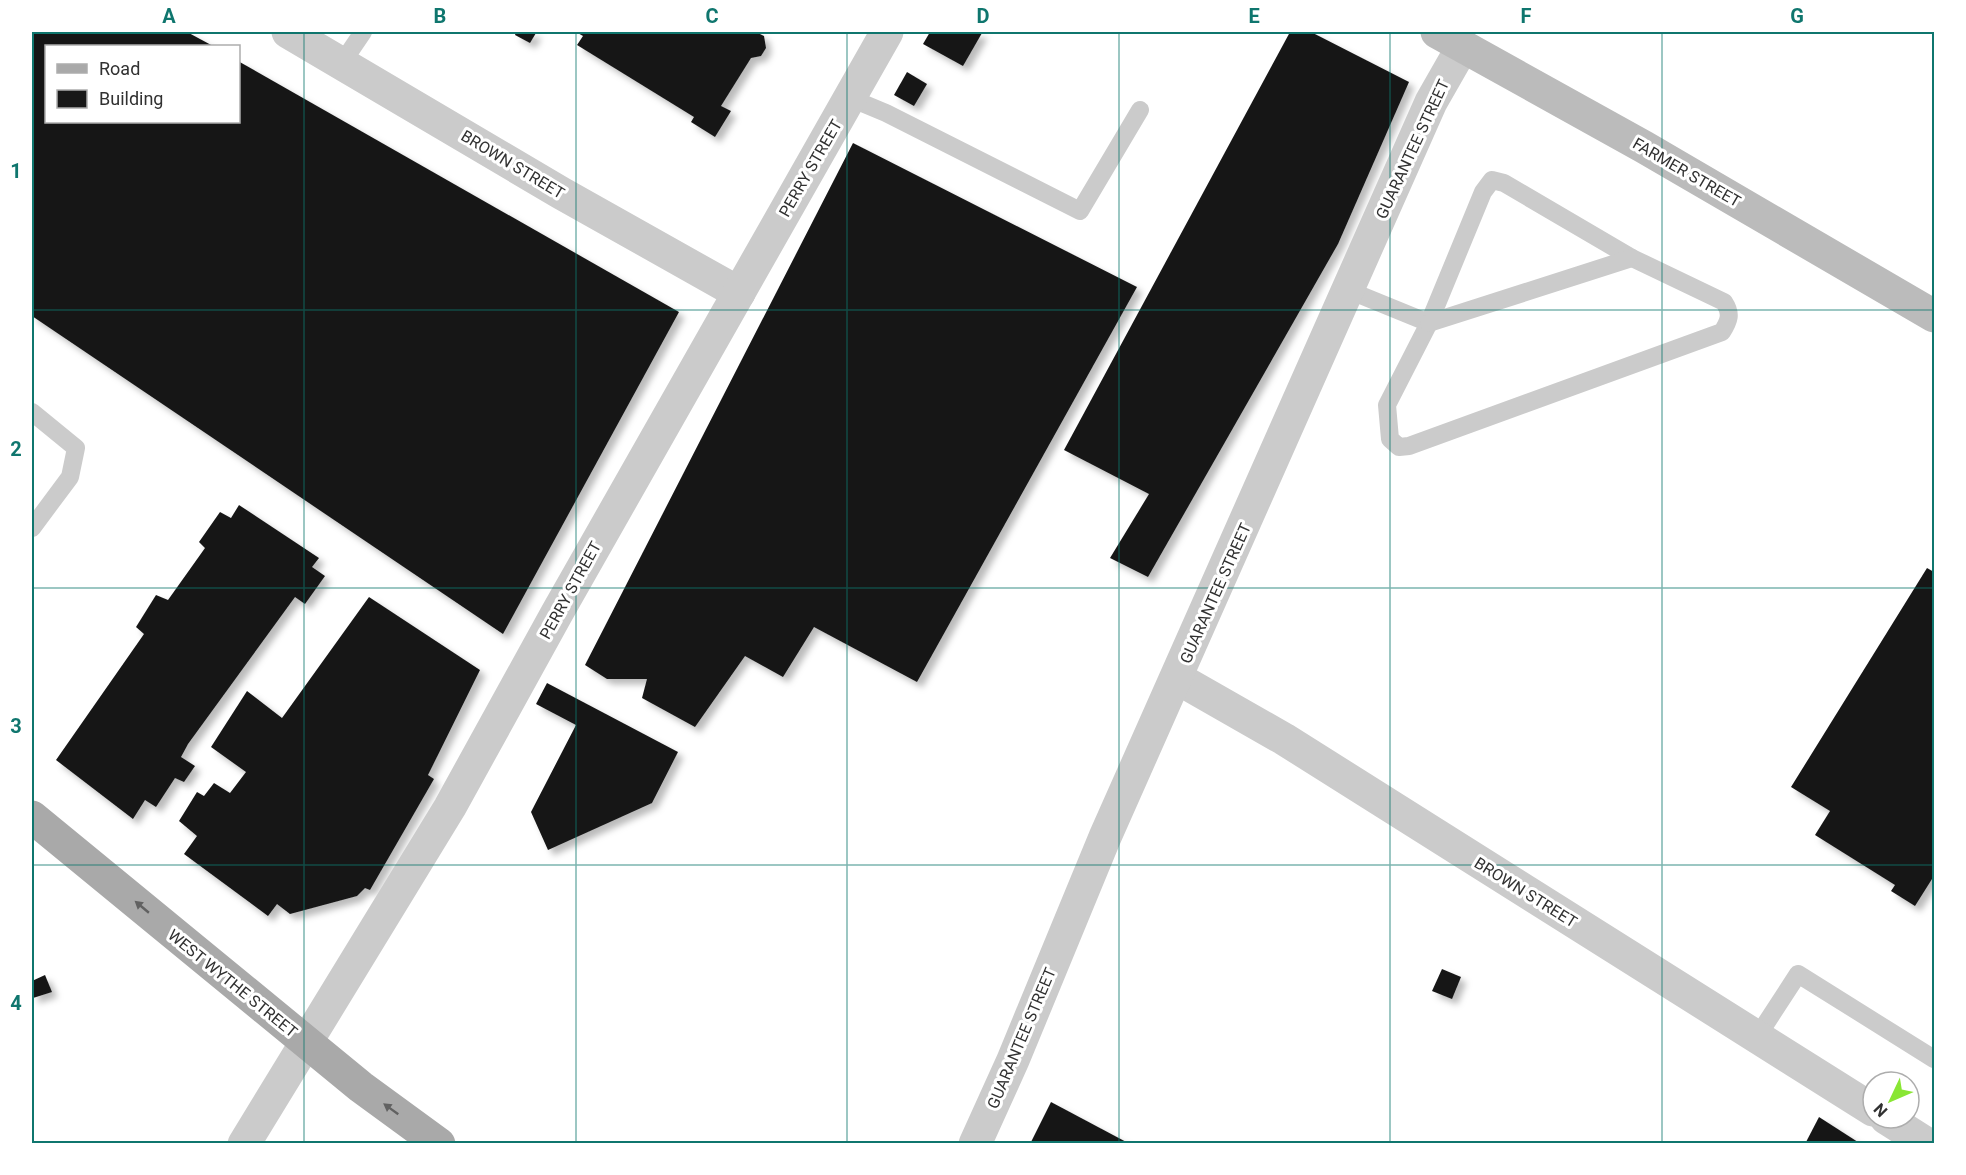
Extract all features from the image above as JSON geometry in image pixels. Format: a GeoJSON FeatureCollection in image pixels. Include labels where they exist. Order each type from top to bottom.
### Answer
{"type":"FeatureCollection","features":[{"type":"Feature","properties":{"kind":"main road","name":"WEST WYTHE STREET"},"geometry":{"type":"LineString","coordinates":[[32,817],[361,1087],[439,1143]]}},
{"type":"Feature","properties":{"kind":"street","name":"BROWN STREET"},"geometry":{"type":"LineString","coordinates":[[288,32],[561,193],[739,293]]}},
{"type":"Feature","properties":{"kind":"street","name":"PERRY STREET"},"geometry":{"type":"LineString","coordinates":[[244,1143],[450,807],[557,613],[887,32]]}},
{"type":"Feature","properties":{"kind":"street","name":"GUARANTEE STREET"},"geometry":{"type":"LineString","coordinates":[[975,1143],[1106,837],[1431,102],[1458,36]]}},
{"type":"Feature","properties":{"kind":"street","name":"FARMER STREET"},"geometry":{"type":"LineString","coordinates":[[1458,36],[1935,316]]}},
{"type":"Feature","properties":{"kind":"street","name":"BROWN STREET"},"geometry":{"type":"LineString","coordinates":[[1177,678],[1284,739],[1861,1102]]}},
{"type":"Feature","properties":{"kind":"street"},"geometry":{"type":"LineString","coordinates":[[1906,1130],[1927,1143]]}},
{"type":"Feature","properties":{"kind":"lane"},"geometry":{"type":"LineString","coordinates":[[342,63],[363,32]]}},
{"type":"Feature","properties":{"kind":"lane"},"geometry":{"type":"LineString","coordinates":[[850,98],[886,113],[1080,211],[1140,110]]}},
{"type":"Feature","properties":{"kind":"lane"},"geometry":{"type":"LineString","coordinates":[[1492,180],[1504,183],[1632,258],[1724,302],[1729,310],[1729,322],[1722,332],[1409,446],[1399,447],[1394,445],[1390,439],[1387,405],[1429,323],[1483,192],[1492,180]]}},
{"type":"Feature","properties":{"kind":"lane"},"geometry":{"type":"LineString","coordinates":[[1348,290],[1429,323],[1632,258]]}},
{"type":"Feature","properties":{"kind":"lane"},"geometry":{"type":"LineString","coordinates":[[32,411],[76,448],[70,477],[32,528]]}},
{"type":"Feature","properties":{"kind":"lane"},"geometry":{"type":"LineString","coordinates":[[1757,1037],[1798,974],[1935,1059]]}},
{"type":"Feature","properties":{"kind":"building"},"geometry":{"type":"Polygon","coordinates":[[[32,32],[187,32],[211,45],[45,45],[45,123],[240,123],[240,62],[679,312],[503,634],[32,316],[32,32]]]}},
{"type":"Feature","properties":{"kind":"building"},"geometry":{"type":"Polygon","coordinates":[[[516,32],[536,33],[530,43],[515,35],[516,32]]]}},
{"type":"Feature","properties":{"kind":"building"},"geometry":{"type":"Polygon","coordinates":[[[576,32],[756,32],[764,36],[766,48],[761,56],[751,58],[721,106],[731,111],[715,137],[691,122],[694,117],[577,45],[583,36],[576,32]]]}},
{"type":"Feature","properties":{"kind":"building"},"geometry":{"type":"Polygon","coordinates":[[[930,32],[982,33],[963,66],[923,44],[930,32]]]}},
{"type":"Feature","properties":{"kind":"building"},"geometry":{"type":"Polygon","coordinates":[[[1290,32],[1311,32],[1409,82],[1338,244],[1148,577],[1110,558],[1149,494],[1064,450],[1290,32]]]}},
{"type":"Feature","properties":{"kind":"building"},"geometry":{"type":"Polygon","coordinates":[[[907,72],[927,84],[914,106],[894,95],[907,72]]]}},
{"type":"Feature","properties":{"kind":"building"},"geometry":{"type":"Polygon","coordinates":[[[853,143],[1137,287],[917,682],[814,627],[783,677],[745,656],[695,727],[642,698],[647,679],[607,679],[585,665],[853,143]]]}},
{"type":"Feature","properties":{"kind":"building"},"geometry":{"type":"Polygon","coordinates":[[[239,505],[319,558],[312,567],[325,576],[305,604],[295,597],[188,744],[181,757],[195,766],[184,782],[175,778],[156,807],[145,800],[133,819],[56,760],[144,634],[136,627],[156,595],[168,600],[205,548],[199,542],[220,512],[231,518],[239,505]]]}},
{"type":"Feature","properties":{"kind":"building"},"geometry":{"type":"Polygon","coordinates":[[[1927,568],[1934,572],[1934,881],[1932,879],[1915,906],[1891,891],[1895,885],[1815,835],[1830,811],[1791,787],[1927,568]]]}},
{"type":"Feature","properties":{"kind":"building"},"geometry":{"type":"Polygon","coordinates":[[[369,597],[480,670],[428,775],[434,779],[370,890],[365,888],[357,896],[290,914],[277,904],[268,916],[184,854],[197,836],[179,821],[197,792],[204,796],[214,783],[230,793],[246,772],[211,747],[247,691],[282,718],[369,597]]]}},
{"type":"Feature","properties":{"kind":"building"},"geometry":{"type":"Polygon","coordinates":[[[547,683],[678,752],[652,803],[548,850],[531,812],[576,725],[536,704],[547,683]]]}},
{"type":"Feature","properties":{"kind":"building"},"geometry":{"type":"Polygon","coordinates":[[[1442,969],[1461,977],[1452,999],[1432,991],[1442,969]]]}},
{"type":"Feature","properties":{"kind":"building"},"geometry":{"type":"Polygon","coordinates":[[[45,975],[52,992],[33,998],[32,981],[45,975]]]}},
{"type":"Feature","properties":{"kind":"building"},"geometry":{"type":"Polygon","coordinates":[[[1051,1102],[1130,1144],[1030,1144],[1051,1102]]]}},
{"type":"Feature","properties":{"kind":"building"},"geometry":{"type":"Polygon","coordinates":[[[1819,1117],[1861,1144],[1805,1144],[1819,1117]]]}}]}
